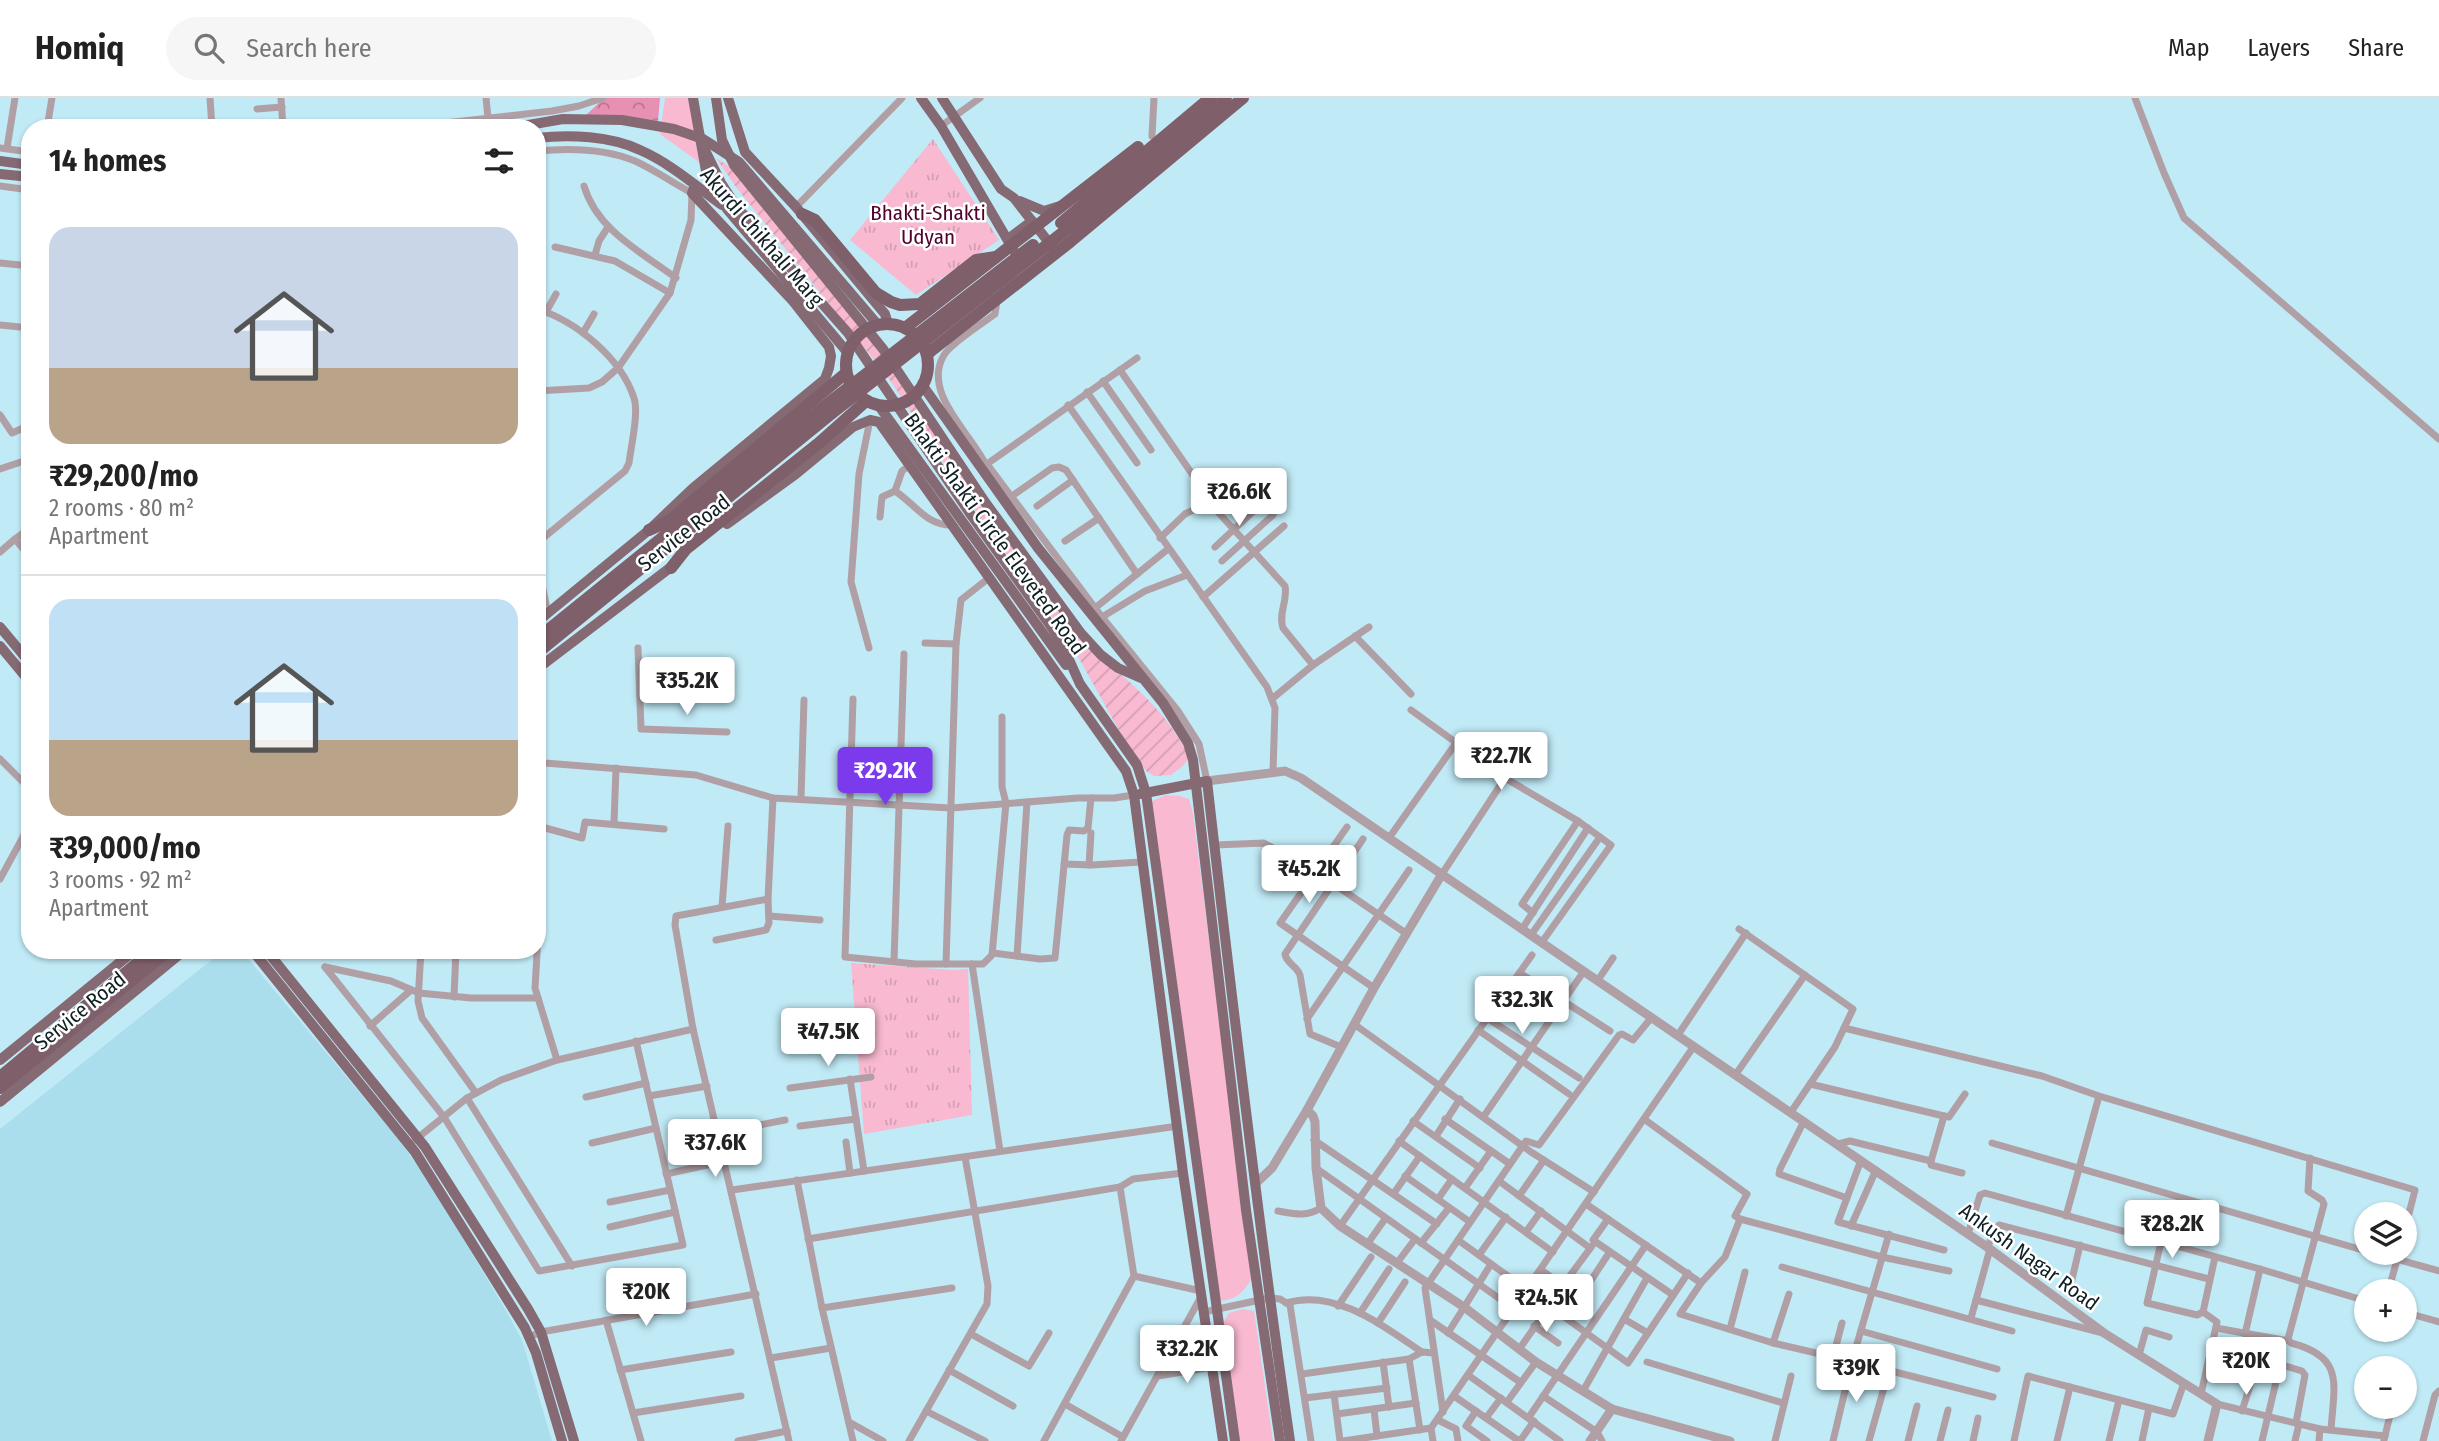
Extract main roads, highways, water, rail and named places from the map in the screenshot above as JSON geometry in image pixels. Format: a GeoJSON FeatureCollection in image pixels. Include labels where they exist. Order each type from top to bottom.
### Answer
{"type":"FeatureCollection","features":[{"type":"Feature","properties":{"kind":"highway"},"geometry":{"type":"LineString","coordinates":[[905,328],[1198,98]]}},
{"type":"Feature","properties":{"kind":"highway"},"geometry":{"type":"LineString","coordinates":[[546,632],[830,402],[1063,222],[1210,98]]}},
{"type":"Feature","properties":{"kind":"highway"},"geometry":{"type":"LineString","coordinates":[[546,646],[832,413],[1084,216],[1226,98]]}},
{"type":"Feature","properties":{"kind":"highway"},"geometry":{"type":"LineString","coordinates":[[927,354],[1030,274],[1243,98]]}},
{"type":"Feature","properties":{"kind":"highway"},"geometry":{"type":"LineString","coordinates":[[799,211],[815,220],[876,293],[900,305],[920,304],[976,260],[1000,256]]}},
{"type":"Feature","properties":{"kind":"highway"},"geometry":{"type":"LineString","coordinates":[[883,325],[905,328],[919,339],[927,354],[928,370],[923,386],[905,403],[892,407],[866,401],[857,394],[846,373],[848,352],[854,340],[865,331],[883,325]]}},
{"type":"Feature","properties":{"kind":"highway"},"geometry":{"type":"LineString","coordinates":[[649,530],[669,521],[846,373]]}},
{"type":"Feature","properties":{"kind":"highway"},"geometry":{"type":"LineString","coordinates":[[671,568],[686,549],[819,443],[866,401]]}},
{"type":"Feature","properties":{"kind":"highway"},"geometry":{"type":"LineString","coordinates":[[0,1077],[142,959]]}},
{"type":"Feature","properties":{"kind":"highway"},"geometry":{"type":"LineString","coordinates":[[0,1088],[158,959]]}},
{"type":"Feature","properties":{"kind":"main road"},"geometry":{"type":"LineString","coordinates":[[693,98],[706,171],[727,209],[848,352]]}},
{"type":"Feature","properties":{"kind":"main road"},"geometry":{"type":"LineString","coordinates":[[716,98],[722,140],[734,165],[883,349],[985,502],[1080,632],[1101,655],[1118,668],[1144,679]]}},
{"type":"Feature","properties":{"kind":"main road"},"geometry":{"type":"LineString","coordinates":[[728,98],[745,152],[799,211],[885,314],[883,325]]}},
{"type":"Feature","properties":{"kind":"main road"},"geometry":{"type":"LineString","coordinates":[[921,98],[941,126],[1030,274]]}},
{"type":"Feature","properties":{"kind":"main road"},"geometry":{"type":"LineString","coordinates":[[942,98],[1001,189],[1044,211],[1066,204]]}},
{"type":"Feature","properties":{"kind":"main road"},"geometry":{"type":"LineString","coordinates":[[546,122],[563,119],[622,120],[674,129],[722,149],[760,184],[883,325]]}},
{"type":"Feature","properties":{"kind":"main road","name":"Akurdi Chikhali Marg"},"geometry":{"type":"LineString","coordinates":[[546,138],[577,137],[628,145],[651,155],[694,189],[792,300],[829,347],[829,368],[825,379],[693,488],[649,530]]}},
{"type":"Feature","properties":{"kind":"main road"},"geometry":{"type":"LineString","coordinates":[[701,142],[720,183],[736,206],[848,333],[969,512],[1050,625],[1080,684],[1137,765],[1146,793],[1205,1294]]}},
{"type":"Feature","properties":{"kind":"main road"},"geometry":{"type":"LineString","coordinates":[[0,161],[21,164]]}},
{"type":"Feature","properties":{"kind":"main road"},"geometry":{"type":"LineString","coordinates":[[0,174],[21,176]]}},
{"type":"Feature","properties":{"kind":"main road"},"geometry":{"type":"LineString","coordinates":[[980,190],[995,180]]}},
{"type":"Feature","properties":{"kind":"main road"},"geometry":{"type":"LineString","coordinates":[[694,189],[727,209]]}},
{"type":"Feature","properties":{"kind":"main road"},"geometry":{"type":"LineString","coordinates":[[1014,198],[1057,252]]}},
{"type":"Feature","properties":{"kind":"main road","name":"Bhakti Shakti Circle Eleveted Road"},"geometry":{"type":"LineString","coordinates":[[923,386],[984,468],[993,486],[1038,548],[1163,703],[1188,743],[1193,760],[1194,784],[1264,1299]]}},
{"type":"Feature","properties":{"kind":"main road","name":"Bhakti Shakti Circle Eleveted Road"},"geometry":{"type":"LineString","coordinates":[[879,406],[1080,684]]}},
{"type":"Feature","properties":{"kind":"main road","name":"Service Road"},"geometry":{"type":"LineString","coordinates":[[546,661],[796,474],[853,427],[870,420],[879,422],[1126,771],[1134,794]]}},
{"type":"Feature","properties":{"kind":"main road"},"geometry":{"type":"LineString","coordinates":[[546,615],[649,530]]}},
{"type":"Feature","properties":{"kind":"main road"},"geometry":{"type":"LineString","coordinates":[[0,627],[21,652]]}},
{"type":"Feature","properties":{"kind":"main road"},"geometry":{"type":"LineString","coordinates":[[0,646],[21,671]]}},
{"type":"Feature","properties":{"kind":"main road"},"geometry":{"type":"LineString","coordinates":[[1234,1441],[1184,1173],[1134,794],[1207,781],[1255,1184],[1264,1299],[1280,1441]]}},
{"type":"Feature","properties":{"kind":"main road"},"geometry":{"type":"LineString","coordinates":[[0,1060],[124,959]]}},
{"type":"Feature","properties":{"kind":"main road","name":"Service Road"},"geometry":{"type":"LineString","coordinates":[[0,1101],[173,959]]}},
{"type":"Feature","properties":{"kind":"main road"},"geometry":{"type":"LineString","coordinates":[[260,959],[413,1141],[529,1337],[562,1441]]}},
{"type":"Feature","properties":{"kind":"main road"},"geometry":{"type":"LineString","coordinates":[[273,959],[413,1141],[541,1332],[574,1441]]}},
{"type":"Feature","properties":{"kind":"main road"},"geometry":{"type":"LineString","coordinates":[[1264,1299],[1290,1441]]}},
{"type":"Feature","properties":{"kind":"main road"},"geometry":{"type":"LineString","coordinates":[[1210,1311],[1212,1367],[1223,1441]]}},
{"type":"Feature","properties":{"kind":"park label","name":"Bhakti-Shakti Udyan"},"geometry":{"type":"Point","coordinates":[928,225]}}]}
